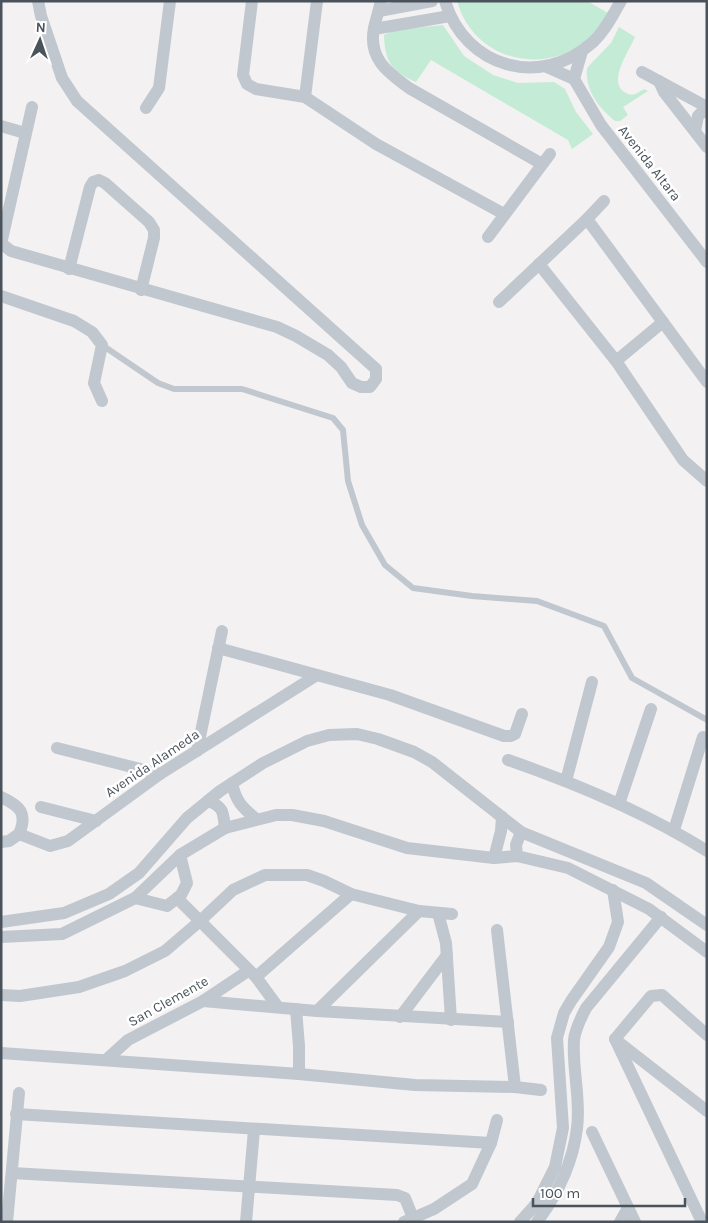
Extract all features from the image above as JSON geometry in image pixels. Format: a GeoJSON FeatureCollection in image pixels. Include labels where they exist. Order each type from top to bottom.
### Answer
{"type":"FeatureCollection","features":[{"type":"Feature","properties":{"kind":"street"},"geometry":{"type":"LineString","coordinates":[[32,107],[1,244],[11,251],[69,269],[277,328],[296,336],[328,355],[352,383],[361,387],[370,387],[376,379],[376,369],[77,101],[62,78],[41,16],[38,1]]}},
{"type":"Feature","properties":{"kind":"street"},"geometry":{"type":"LineString","coordinates":[[146,108],[159,88],[170,1]]}},
{"type":"Feature","properties":{"kind":"street"},"geometry":{"type":"LineString","coordinates":[[252,1],[243,75],[247,84],[256,89],[305,97],[376,144],[504,214]]}},
{"type":"Feature","properties":{"kind":"street"},"geometry":{"type":"LineString","coordinates":[[305,97],[317,1]]}},
{"type":"Feature","properties":{"kind":"street"},"geometry":{"type":"LineString","coordinates":[[432,1],[418,4],[380,6],[374,29],[375,52],[380,63],[389,74],[418,92],[546,159],[488,237]]}},
{"type":"Feature","properties":{"kind":"street"},"geometry":{"type":"LineString","coordinates":[[446,1],[450,16],[472,45],[489,57],[518,67],[536,68],[547,67],[582,51],[603,32],[621,1]]}},
{"type":"Feature","properties":{"kind":"street"},"geometry":{"type":"LineString","coordinates":[[418,4],[421,21]]}},
{"type":"Feature","properties":{"kind":"street"},"geometry":{"type":"LineString","coordinates":[[374,29],[450,16]]}},
{"type":"Feature","properties":{"kind":"street"},"geometry":{"type":"LineString","coordinates":[[547,67],[574,79],[582,51]]}},
{"type":"Feature","properties":{"kind":"street"},"geometry":{"type":"LineString","coordinates":[[642,72],[707,108]]}},
{"type":"Feature","properties":{"kind":"street","name":"Avenida Altara"},"geometry":{"type":"LineString","coordinates":[[574,79],[601,125],[705,256]]}},
{"type":"Feature","properties":{"kind":"street"},"geometry":{"type":"LineString","coordinates":[[659,81],[664,92],[707,147]]}},
{"type":"Feature","properties":{"kind":"street"},"geometry":{"type":"LineString","coordinates":[[695,131],[698,116],[702,112],[707,112]]}},
{"type":"Feature","properties":{"kind":"street"},"geometry":{"type":"LineString","coordinates":[[1,126],[25,133]]}},
{"type":"Feature","properties":{"kind":"street"},"geometry":{"type":"LineString","coordinates":[[69,269],[90,186],[93,182],[99,180],[106,183],[149,222],[154,230],[154,238],[141,290]]}},
{"type":"Feature","properties":{"kind":"street"},"geometry":{"type":"LineString","coordinates":[[499,302],[604,201]]}},
{"type":"Feature","properties":{"kind":"street"},"geometry":{"type":"LineString","coordinates":[[587,219],[707,382]]}},
{"type":"Feature","properties":{"kind":"street"},"geometry":{"type":"LineString","coordinates":[[539,264],[616,361],[683,460],[707,481]]}},
{"type":"Feature","properties":{"kind":"street"},"geometry":{"type":"LineString","coordinates":[[1,296],[74,321],[92,332],[102,345],[94,383],[102,401]]}},
{"type":"Feature","properties":{"kind":"street"},"geometry":{"type":"LineString","coordinates":[[616,361],[662,322]]}},
{"type":"Feature","properties":{"kind":"street"},"geometry":{"type":"LineString","coordinates":[[197,751],[222,631]]}},
{"type":"Feature","properties":{"kind":"street"},"geometry":{"type":"LineString","coordinates":[[218,648],[390,695],[504,736],[515,734],[522,714]]}},
{"type":"Feature","properties":{"kind":"street","name":"Avenida Alameda"},"geometry":{"type":"LineString","coordinates":[[19,834],[50,846],[68,841],[160,774],[317,675]]}},
{"type":"Feature","properties":{"kind":"street"},"geometry":{"type":"LineString","coordinates":[[566,781],[592,682]]}},
{"type":"Feature","properties":{"kind":"street"},"geometry":{"type":"LineString","coordinates":[[620,804],[651,709]]}},
{"type":"Feature","properties":{"kind":"street"},"geometry":{"type":"LineString","coordinates":[[1,922],[64,913],[109,894],[139,872],[186,818],[232,783],[263,763],[307,741],[330,735],[357,734],[378,738],[414,752],[432,762],[521,832],[646,883],[707,925]]}},
{"type":"Feature","properties":{"kind":"street"},"geometry":{"type":"LineString","coordinates":[[674,830],[703,737]]}},
{"type":"Feature","properties":{"kind":"street"},"geometry":{"type":"LineString","coordinates":[[57,748],[160,774]]}},
{"type":"Feature","properties":{"kind":"street"},"geometry":{"type":"LineString","coordinates":[[508,760],[566,781],[620,804],[674,830],[707,851]]}},
{"type":"Feature","properties":{"kind":"street"},"geometry":{"type":"LineString","coordinates":[[232,783],[235,796],[242,807],[256,819]]}},
{"type":"Feature","properties":{"kind":"street"},"geometry":{"type":"LineString","coordinates":[[1,842],[9,841],[19,834],[23,825],[23,817],[19,808],[3,801]]}},
{"type":"Feature","properties":{"kind":"street"},"geometry":{"type":"LineString","coordinates":[[208,801],[219,806],[223,813],[225,828]]}},
{"type":"Feature","properties":{"kind":"street"},"geometry":{"type":"LineString","coordinates":[[41,807],[96,821]]}},
{"type":"Feature","properties":{"kind":"street"},"geometry":{"type":"LineString","coordinates":[[1,938],[62,934],[135,898],[180,855],[225,828],[276,815],[309,817],[407,848],[494,858],[517,856],[568,868],[650,909],[707,952]]}},
{"type":"Feature","properties":{"kind":"street"},"geometry":{"type":"LineString","coordinates":[[494,858],[501,831],[502,817]]}},
{"type":"Feature","properties":{"kind":"street"},"geometry":{"type":"LineString","coordinates":[[517,856],[516,844],[521,832]]}},
{"type":"Feature","properties":{"kind":"street"},"geometry":{"type":"LineString","coordinates":[[135,898],[167,906],[177,898],[187,883],[180,855]]}},
{"type":"Feature","properties":{"kind":"street"},"geometry":{"type":"LineString","coordinates":[[1,995],[20,996],[79,987],[116,974],[165,951],[233,890],[265,876],[307,875],[351,894],[419,911],[452,914]]}},
{"type":"Feature","properties":{"kind":"street"},"geometry":{"type":"LineString","coordinates":[[520,1222],[537,1203],[555,1167],[563,1128],[557,1038],[564,1013],[571,1000],[609,947],[618,922],[613,890]]}},
{"type":"Feature","properties":{"kind":"street","name":"San Clemente"},"geometry":{"type":"LineString","coordinates":[[106,1060],[128,1040],[252,974],[351,894]]}},
{"type":"Feature","properties":{"kind":"street"},"geometry":{"type":"LineString","coordinates":[[177,898],[252,974],[278,1007]]}},
{"type":"Feature","properties":{"kind":"street"},"geometry":{"type":"LineString","coordinates":[[317,1011],[419,911]]}},
{"type":"Feature","properties":{"kind":"street"},"geometry":{"type":"LineString","coordinates":[[438,913],[446,943],[450,1020]]}},
{"type":"Feature","properties":{"kind":"street"},"geometry":{"type":"LineString","coordinates":[[538,1221],[567,1170],[578,1128],[578,1091],[574,1039],[579,1021],[586,1008],[661,917]]}},
{"type":"Feature","properties":{"kind":"street"},"geometry":{"type":"LineString","coordinates":[[497,930],[515,1087]]}},
{"type":"Feature","properties":{"kind":"street"},"geometry":{"type":"LineString","coordinates":[[400,1017],[447,954]]}},
{"type":"Feature","properties":{"kind":"street"},"geometry":{"type":"LineString","coordinates":[[615,1039],[651,996],[662,995],[707,1035]]}},
{"type":"Feature","properties":{"kind":"street"},"geometry":{"type":"LineString","coordinates":[[203,1000],[400,1017],[508,1022]]}},
{"type":"Feature","properties":{"kind":"street"},"geometry":{"type":"LineString","coordinates":[[296,1009],[300,1074]]}},
{"type":"Feature","properties":{"kind":"street"},"geometry":{"type":"LineString","coordinates":[[564,1013],[579,1021]]}},
{"type":"Feature","properties":{"kind":"street"},"geometry":{"type":"LineString","coordinates":[[615,1039],[707,1111]]}},
{"type":"Feature","properties":{"kind":"street"},"geometry":{"type":"LineString","coordinates":[[615,1039],[702,1222]]}},
{"type":"Feature","properties":{"kind":"street"},"geometry":{"type":"LineString","coordinates":[[1,1053],[300,1074],[415,1085],[515,1087],[541,1090]]}},
{"type":"Feature","properties":{"kind":"street"},"geometry":{"type":"LineString","coordinates":[[7,1222],[18,1093]]}},
{"type":"Feature","properties":{"kind":"street"},"geometry":{"type":"LineString","coordinates":[[16,1114],[491,1143]]}},
{"type":"Feature","properties":{"kind":"street"},"geometry":{"type":"LineString","coordinates":[[12,1172],[397,1195],[405,1198],[409,1220],[434,1209],[472,1184],[491,1143],[497,1120]]}},
{"type":"Feature","properties":{"kind":"street"},"geometry":{"type":"LineString","coordinates":[[246,1222],[254,1130]]}},
{"type":"Feature","properties":{"kind":"street"},"geometry":{"type":"LineString","coordinates":[[592,1132],[635,1222]]}},
{"type":"Feature","properties":{"kind":"street"},"geometry":{"type":"LineString","coordinates":[[620,1222],[628,1208]]}},
{"type":"Feature","properties":{"kind":"lane"},"geometry":{"type":"LineString","coordinates":[[102,345],[158,383],[174,389],[242,390],[333,418],[343,430],[348,481],[362,525],[385,565],[413,588],[537,602],[604,626],[632,678],[707,720]]}},
{"type":"Feature","properties":{"kind":"green space"},"geometry":{"type":"Polygon","coordinates":[[[457,1],[587,1],[608,13],[595,33],[584,43],[566,53],[547,58],[528,59],[509,56],[492,48],[477,36],[465,21],[457,1]]]}},
{"type":"Feature","properties":{"kind":"green space"},"geometry":{"type":"Polygon","coordinates":[[[443,25],[464,56],[493,75],[518,83],[554,82],[565,89],[576,112],[593,134],[572,149],[568,140],[431,60],[416,82],[395,69],[388,59],[384,35],[395,30],[443,25]]]}},
{"type":"Feature","properties":{"kind":"green space"},"geometry":{"type":"Polygon","coordinates":[[[619,27],[635,37],[618,75],[620,88],[630,95],[644,89],[648,91],[623,107],[628,115],[620,121],[615,121],[598,104],[590,91],[587,68],[611,43],[619,27]]]}}]}
